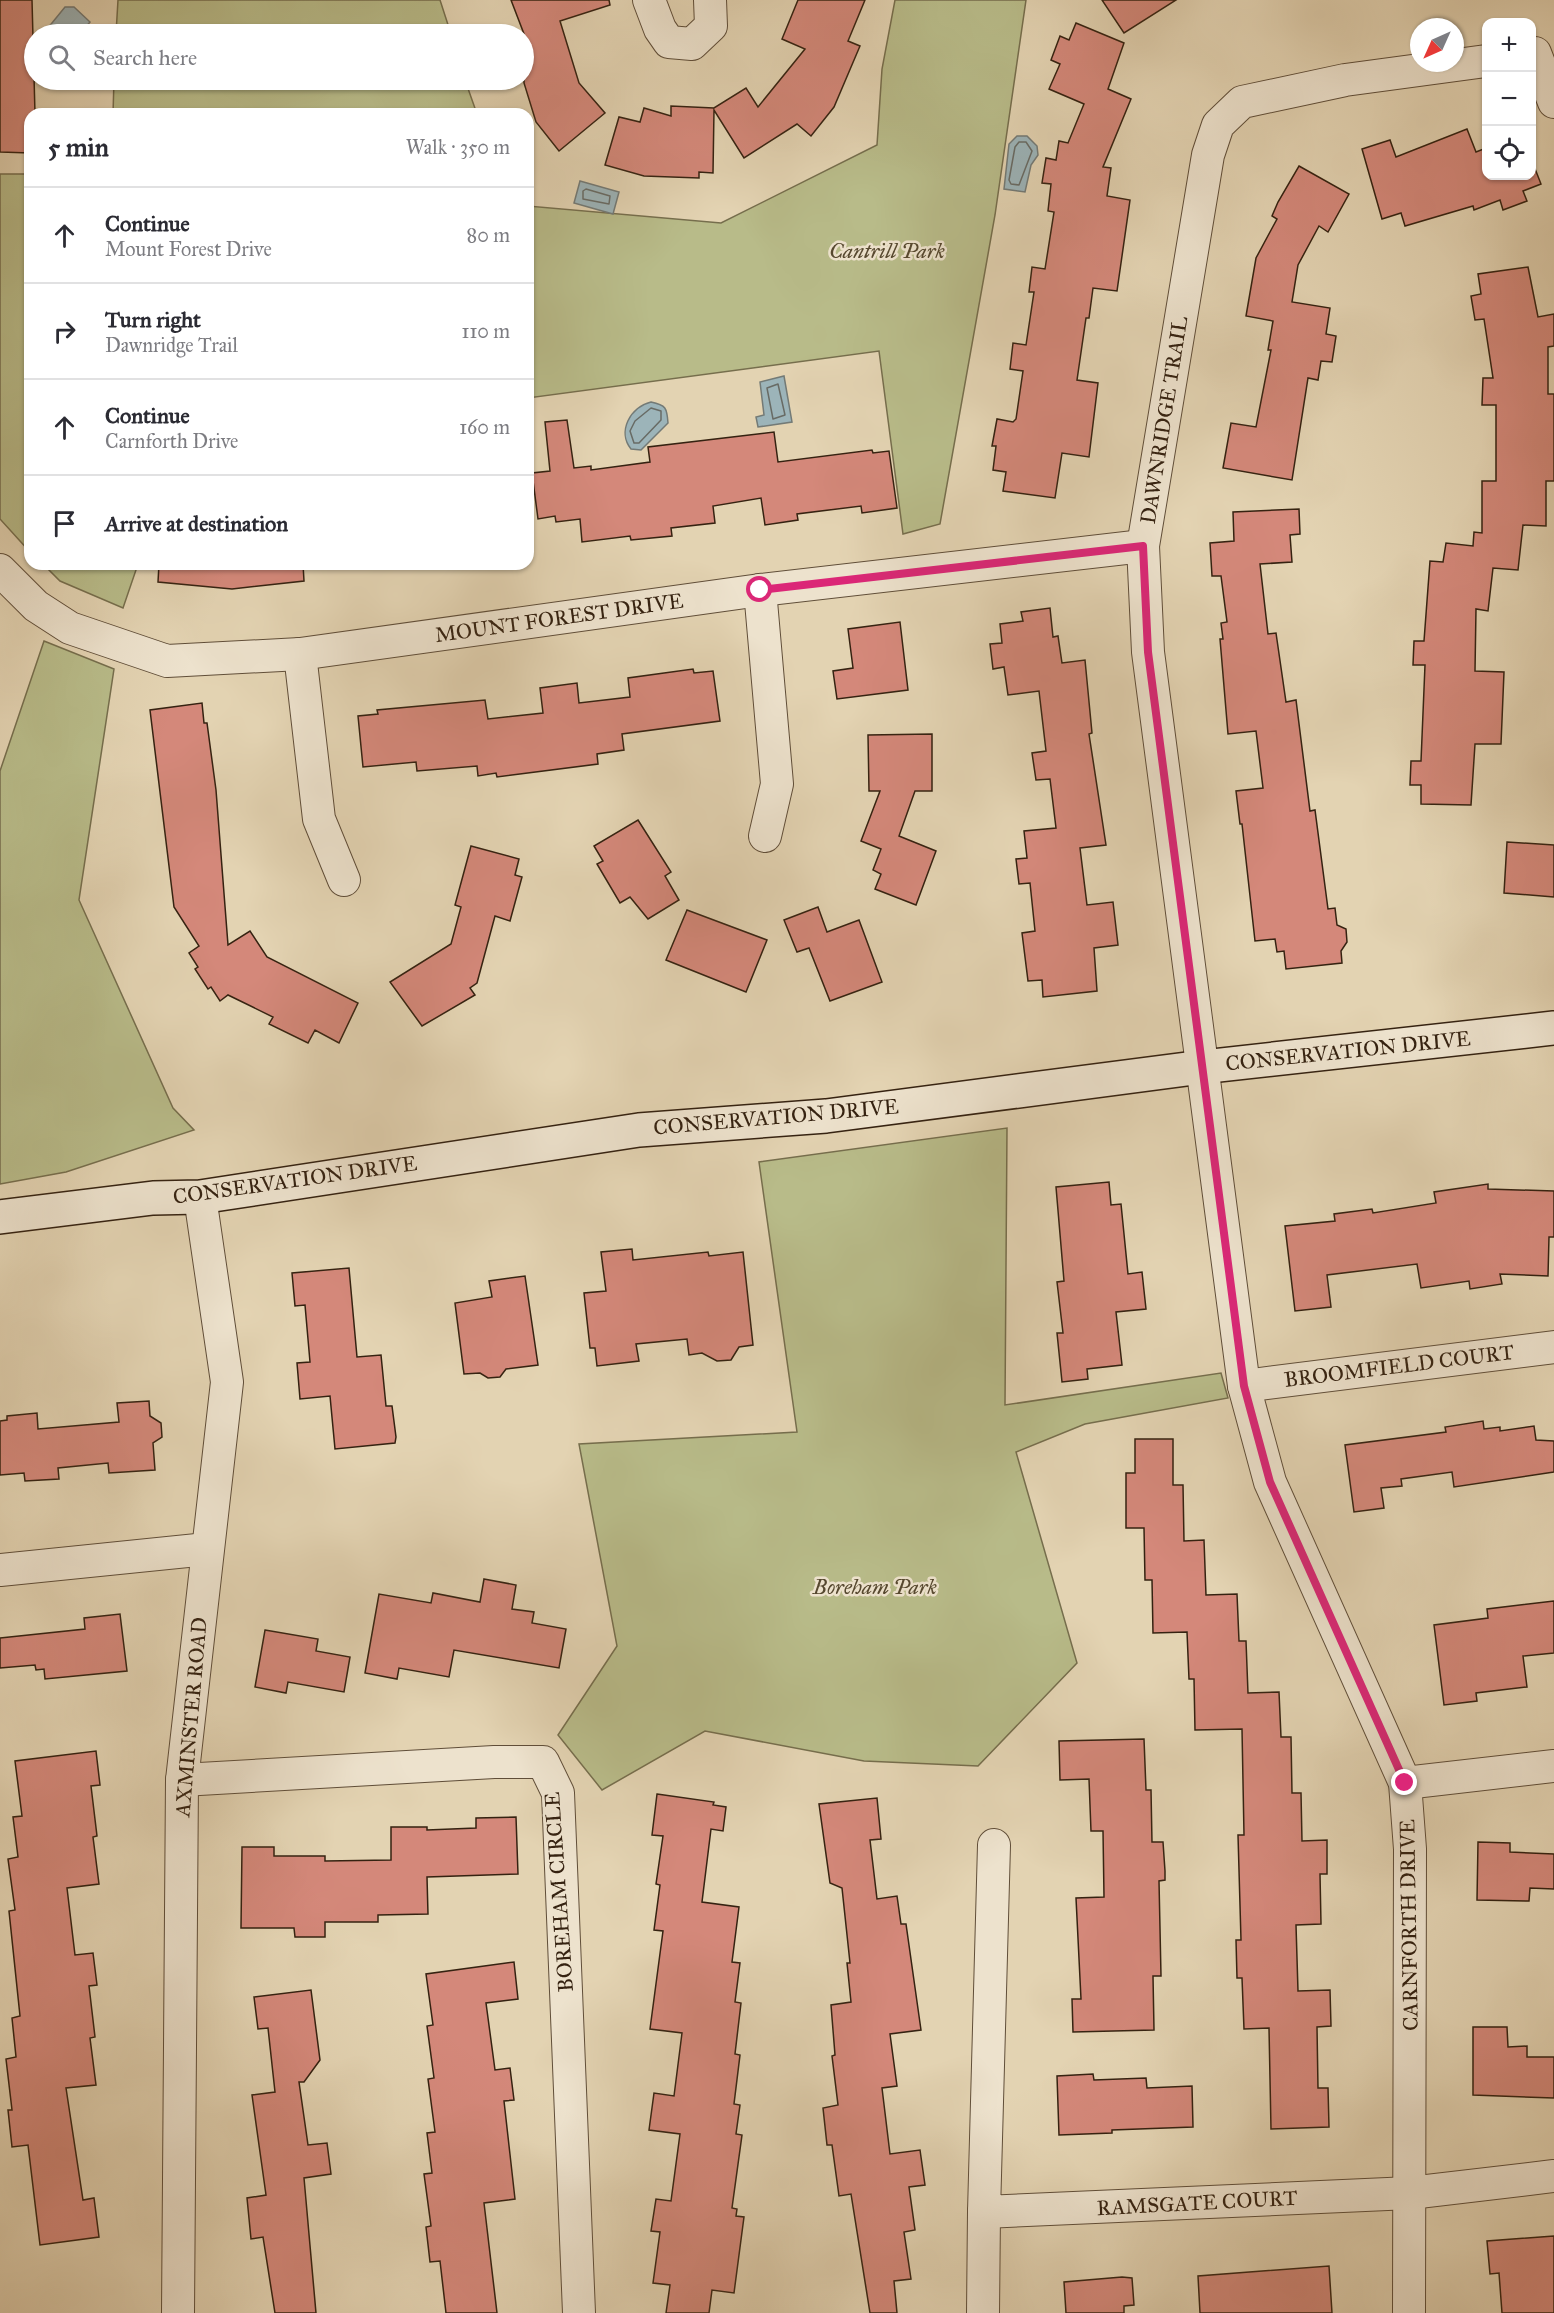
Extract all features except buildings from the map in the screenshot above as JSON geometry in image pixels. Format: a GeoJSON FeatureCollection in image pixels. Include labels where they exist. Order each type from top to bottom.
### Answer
{"type":"FeatureCollection","features":[{"type":"Feature","properties":{"kind":"street"},"geometry":{"type":"LineString","coordinates":[[650,0],[660,30],[669,42],[692,44],[711,26],[710,0]]}},
{"type":"Feature","properties":{"kind":"street"},"geometry":{"type":"LineString","coordinates":[[1540,51],[1554,102]]}},
{"type":"Feature","properties":{"kind":"street","name":"DAWNRIDGE TRAIL"},"geometry":{"type":"LineString","coordinates":[[1202,1068],[1148,652],[1143,546],[1208,154],[1218,125],[1242,102],[1279,92],[1345,80],[1482,62]]}},
{"type":"Feature","properties":{"kind":"street","name":"MOUNT FOREST DRIVE"},"geometry":{"type":"LineString","coordinates":[[0,570],[36,606],[70,628],[167,661],[300,654],[760,590],[1143,546]]}},
{"type":"Feature","properties":{"kind":"street"},"geometry":{"type":"LineString","coordinates":[[760,590],[777,784],[765,836]]}},
{"type":"Feature","properties":{"kind":"street"},"geometry":{"type":"LineString","coordinates":[[300,654],[319,819],[344,880]]}},
{"type":"Feature","properties":{"kind":"street","name":"CONSERVATION DRIVE"},"geometry":{"type":"LineString","coordinates":[[0,1217],[153,1198],[200,1197],[639,1130],[826,1116],[1202,1068],[1554,1028]]}},
{"type":"Feature","properties":{"kind":"street","name":"CARNFORTH DRIVE"},"geometry":{"type":"LineString","coordinates":[[1202,1068],[1244,1386],[1270,1482],[1405,1783],[1410,1849],[1409,2313]]}},
{"type":"Feature","properties":{"kind":"street","name":"AXMINSTER ROAD"},"geometry":{"type":"LineString","coordinates":[[178,2313],[182,1780],[227,1382],[200,1197]]}},
{"type":"Feature","properties":{"kind":"street","name":"BROOMFIELD COURT"},"geometry":{"type":"LineString","coordinates":[[1244,1386],[1554,1347]]}},
{"type":"Feature","properties":{"kind":"street"},"geometry":{"type":"LineString","coordinates":[[0,1570],[207,1549]]}},
{"type":"Feature","properties":{"kind":"street","name":"BOREHAM CIRCLE"},"geometry":{"type":"LineString","coordinates":[[182,1780],[494,1762],[543,1762],[558,1793],[579,2313]]}},
{"type":"Feature","properties":{"kind":"street"},"geometry":{"type":"LineString","coordinates":[[1405,1783],[1554,1766]]}},
{"type":"Feature","properties":{"kind":"street"},"geometry":{"type":"LineString","coordinates":[[983,2313],[994,1845]]}},
{"type":"Feature","properties":{"kind":"street","name":"RAMSGATE COURT"},"geometry":{"type":"LineString","coordinates":[[984,2212],[1410,2193],[1554,2176]]}},
{"type":"Feature","properties":{"kind":"green space"},"geometry":{"type":"Polygon","coordinates":[[[118,0],[440,0],[448,24],[117,24],[118,0]]]}},
{"type":"Feature","properties":{"kind":"green space","name":"Cantrill Park"},"geometry":{"type":"Polygon","coordinates":[[[895,0],[1026,0],[995,215],[940,524],[903,534],[879,351],[534,397],[534,207],[721,223],[877,145],[882,69],[895,0]]]}},
{"type":"Feature","properties":{"kind":"green space"},"geometry":{"type":"Polygon","coordinates":[[[114,90],[469,90],[475,108],[113,108],[114,90]]]}},
{"type":"Feature","properties":{"kind":"green space"},"geometry":{"type":"Polygon","coordinates":[[[0,174],[24,174],[24,545],[0,519],[0,174]]]}},
{"type":"Feature","properties":{"kind":"green space"},"geometry":{"type":"Polygon","coordinates":[[[49,570],[136,570],[123,608],[60,581],[49,570]]]}},
{"type":"Feature","properties":{"kind":"green space"},"geometry":{"type":"Polygon","coordinates":[[[44,641],[114,669],[79,900],[173,1108],[194,1130],[66,1172],[0,1184],[0,771],[44,641]]]}},
{"type":"Feature","properties":{"kind":"green space","name":"Boreham Park"},"geometry":{"type":"Polygon","coordinates":[[[1007,1128],[1005,1405],[1221,1373],[1228,1398],[1085,1424],[1016,1452],[1077,1663],[978,1766],[864,1761],[705,1731],[602,1790],[558,1735],[617,1646],[579,1444],[797,1432],[759,1162],[1007,1128]]]}},
{"type":"Feature","properties":{"kind":"water"},"geometry":{"type":"Polygon","coordinates":[[[65,7],[74,7],[90,22],[88,24],[51,24],[65,7]]]}},
{"type":"Feature","properties":{"kind":"water"},"geometry":{"type":"Polygon","coordinates":[[[1017,136],[1027,136],[1037,146],[1038,155],[1031,165],[1025,192],[1004,189],[1009,144],[1017,136]]]}},
{"type":"Feature","properties":{"kind":"water"},"geometry":{"type":"Polygon","coordinates":[[[580,181],[619,192],[613,214],[574,203],[580,181]]]}},
{"type":"Feature","properties":{"kind":"water"},"geometry":{"type":"Polygon","coordinates":[[[784,376],[792,422],[758,427],[756,417],[764,415],[760,382],[784,376]]]}},
{"type":"Feature","properties":{"kind":"water"},"geometry":{"type":"Polygon","coordinates":[[[651,402],[665,408],[668,423],[641,450],[631,449],[625,435],[628,421],[637,409],[651,402]]]}},
{"type":"Feature","properties":{"kind":"route"},"geometry":{"type":"LineString","coordinates":[[760,590],[1143,546],[1142,579],[1148,652],[1244,1386],[1270,1482],[1405,1783]]}}]}
